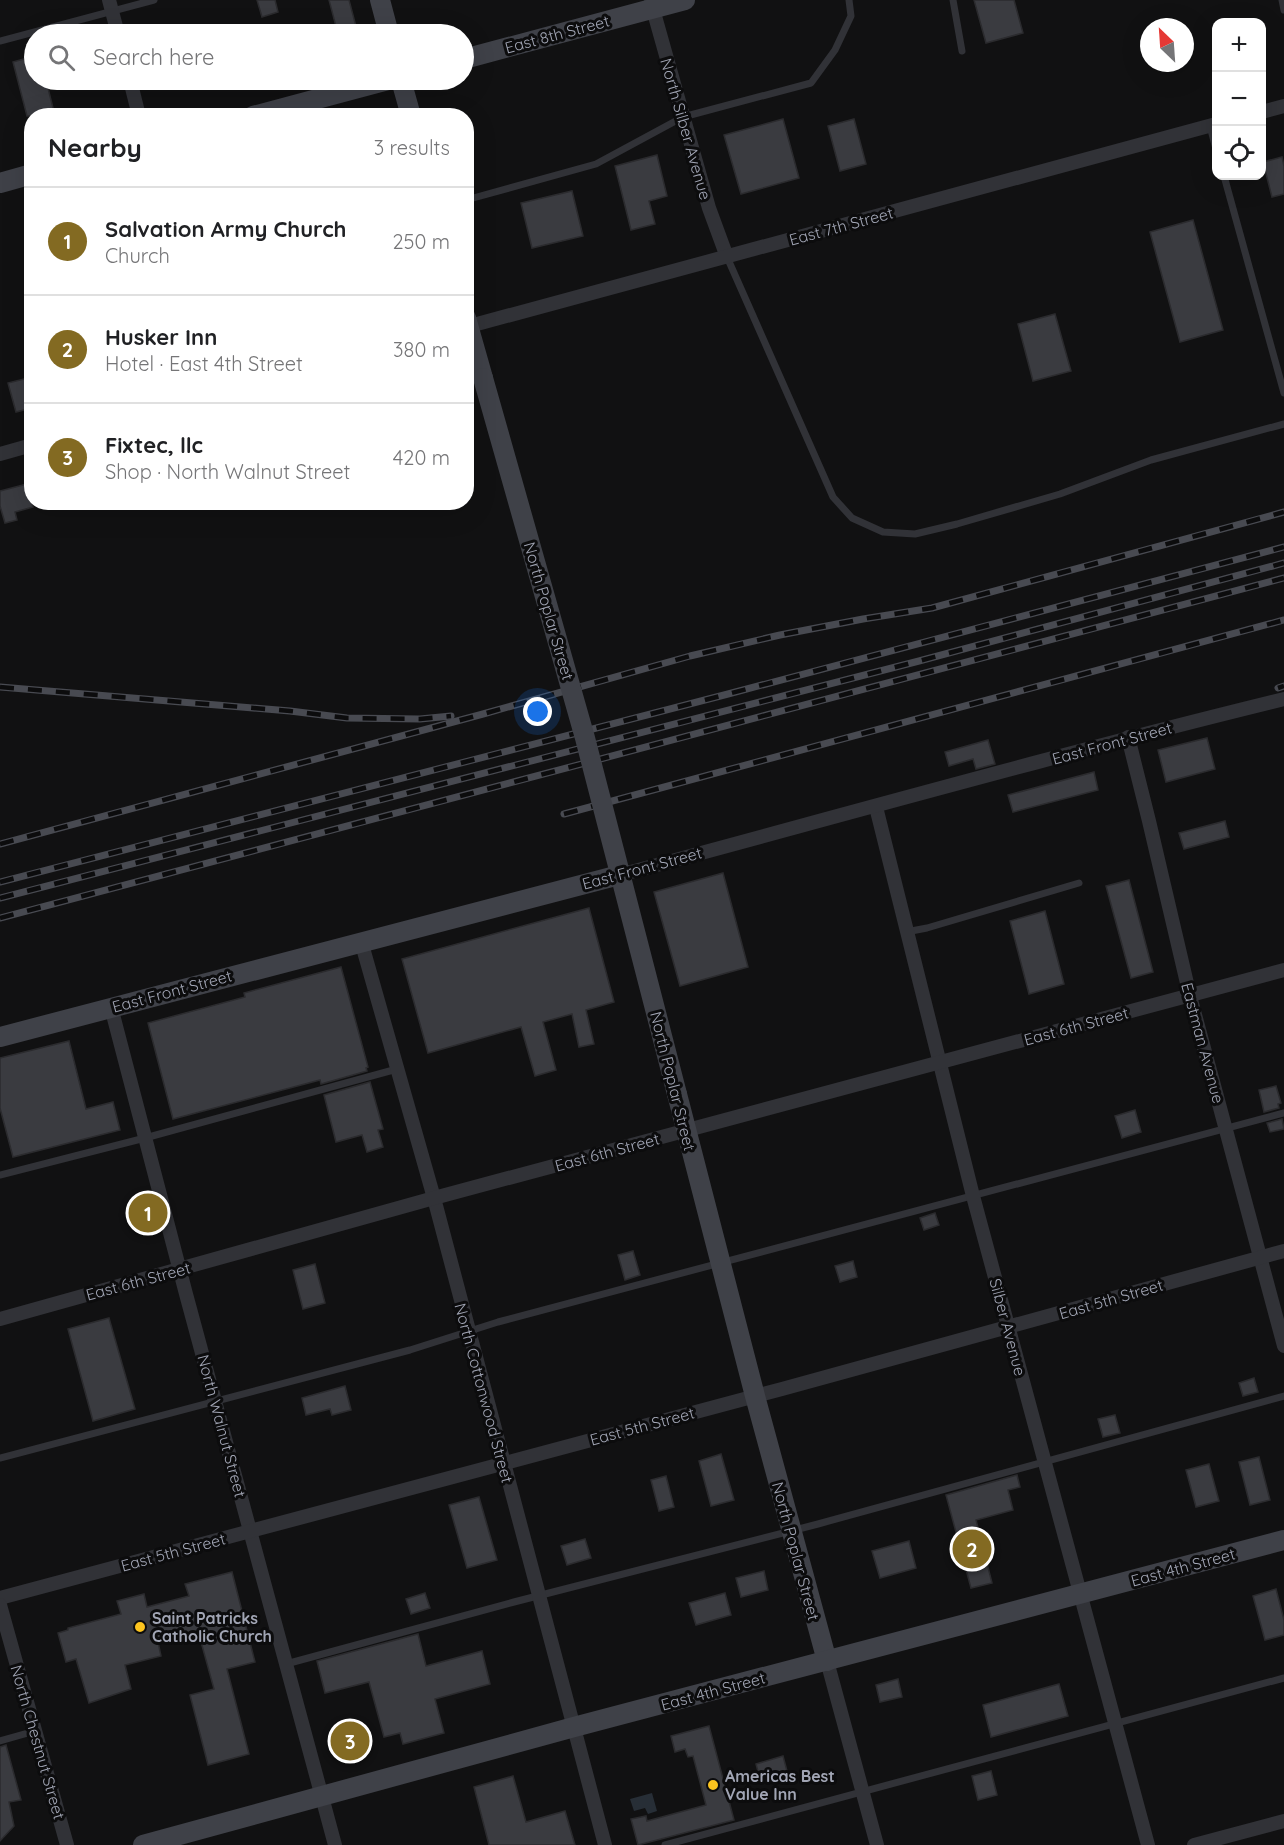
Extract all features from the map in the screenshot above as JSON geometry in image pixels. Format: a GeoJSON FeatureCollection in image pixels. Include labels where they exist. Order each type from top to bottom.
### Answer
{"type":"FeatureCollection","features":[{"type":"Feature","properties":{"kind":"main road"},"geometry":{"type":"LineString","coordinates":[[380,0],[386,24]]}},
{"type":"Feature","properties":{"kind":"main road","name":"East 8th Street"},"geometry":{"type":"LineString","coordinates":[[474,56],[651,4],[685,0]]}},
{"type":"Feature","properties":{"kind":"main road"},"geometry":{"type":"LineString","coordinates":[[283,108],[350,90]]}},
{"type":"Feature","properties":{"kind":"main road"},"geometry":{"type":"LineString","coordinates":[[404,90],[409,108]]}},
{"type":"Feature","properties":{"kind":"main road"},"geometry":{"type":"LineString","coordinates":[[0,183],[24,176]]}},
{"type":"Feature","properties":{"kind":"main road","name":"North Poplar Street"},"geometry":{"type":"LineString","coordinates":[[474,348],[585,738],[754,1396],[827,1661]]}},
{"type":"Feature","properties":{"kind":"main road","name":"East Front Street"},"geometry":{"type":"LineString","coordinates":[[0,1037],[623,874]]}},
{"type":"Feature","properties":{"kind":"main road","name":"East 4th Street"},"geometry":{"type":"LineString","coordinates":[[143,1845],[574,1727],[1284,1540]]}},
{"type":"Feature","properties":{"kind":"street","name":"North Silber Avenue"},"geometry":{"type":"LineString","coordinates":[[651,4],[709,208],[727,257]]}},
{"type":"Feature","properties":{"kind":"street"},"geometry":{"type":"LineString","coordinates":[[111,6],[116,24]]}},
{"type":"Feature","properties":{"kind":"street"},"geometry":{"type":"LineString","coordinates":[[132,90],[137,108]]}},
{"type":"Feature","properties":{"kind":"street"},"geometry":{"type":"LineString","coordinates":[[1266,111],[1284,106]]}},
{"type":"Feature","properties":{"kind":"street","name":"East 7th Street"},"geometry":{"type":"LineString","coordinates":[[474,322],[727,257],[1212,125]]}},
{"type":"Feature","properties":{"kind":"street"},"geometry":{"type":"LineString","coordinates":[[0,454],[24,447]]}},
{"type":"Feature","properties":{"kind":"street","name":"East Front Street"},"geometry":{"type":"LineString","coordinates":[[623,874],[1128,737],[1284,699]]}},
{"type":"Feature","properties":{"kind":"street","name":"Eastman Avenue"},"geometry":{"type":"LineString","coordinates":[[1128,737],[1190,996],[1284,1346]]}},
{"type":"Feature","properties":{"kind":"street","name":"Silber Avenue"},"geometry":{"type":"LineString","coordinates":[[876,807],[973,1196],[1148,1845]]}},
{"type":"Feature","properties":{"kind":"street","name":"North Cottonwood Street"},"geometry":{"type":"LineString","coordinates":[[361,941],[434,1198],[604,1845]]}},
{"type":"Feature","properties":{"kind":"street","name":"East 6th Street"},"geometry":{"type":"LineString","coordinates":[[0,1319],[434,1198],[1284,970]]}},
{"type":"Feature","properties":{"kind":"street","name":"North Walnut Street"},"geometry":{"type":"LineString","coordinates":[[111,1007],[214,1402],[335,1845]]}},
{"type":"Feature","properties":{"kind":"street","name":"East 5th Street"},"geometry":{"type":"LineString","coordinates":[[0,1598],[1008,1328],[1284,1251]]}},
{"type":"Feature","properties":{"kind":"street","name":"North Chestnut Street"},"geometry":{"type":"LineString","coordinates":[[0,1605],[67,1845]]}},
{"type":"Feature","properties":{"kind":"street","name":"North Poplar Street"},"geometry":{"type":"LineString","coordinates":[[827,1661],[877,1845]]}},
{"type":"Feature","properties":{"kind":"street"},"geometry":{"type":"LineString","coordinates":[[1194,1845],[1284,1821]]}},
{"type":"Feature","properties":{"kind":"lane"},"geometry":{"type":"LineString","coordinates":[[54,24],[111,6],[154,0]]}},
{"type":"Feature","properties":{"kind":"lane"},"geometry":{"type":"LineString","coordinates":[[474,198],[596,164],[683,117],[811,83],[835,50],[850,16],[849,0]]}},
{"type":"Feature","properties":{"kind":"lane"},"geometry":{"type":"LineString","coordinates":[[953,0],[962,51]]}},
{"type":"Feature","properties":{"kind":"lane"},"geometry":{"type":"LineString","coordinates":[[1282,0],[1284,10]]}},
{"type":"Feature","properties":{"kind":"lane"},"geometry":{"type":"LineString","coordinates":[[0,41],[24,33]]}},
{"type":"Feature","properties":{"kind":"lane"},"geometry":{"type":"LineString","coordinates":[[1225,180],[1284,393]]}},
{"type":"Feature","properties":{"kind":"lane"},"geometry":{"type":"LineString","coordinates":[[727,257],[833,497],[852,518],[883,532],[915,534],[957,524],[1060,494],[1151,460],[1284,423]]}},
{"type":"Feature","properties":{"kind":"lane"},"geometry":{"type":"LineString","coordinates":[[906,932],[927,928],[1079,883]]}},
{"type":"Feature","properties":{"kind":"lane"},"geometry":{"type":"LineString","coordinates":[[0,1175],[397,1070]]}},
{"type":"Feature","properties":{"kind":"lane"},"geometry":{"type":"LineString","coordinates":[[0,1458],[410,1350],[498,1322],[1284,1113]]}},
{"type":"Feature","properties":{"kind":"lane"},"geometry":{"type":"LineString","coordinates":[[286,1664],[790,1531],[1284,1396]]}},
{"type":"Feature","properties":{"kind":"lane"},"geometry":{"type":"LineString","coordinates":[[665,1845],[1284,1678]]}},
{"type":"Feature","properties":{"kind":"lane"},"geometry":{"type":"LineString","coordinates":[[0,1741],[35,1731]]}},
{"type":"Feature","properties":{"kind":"shaded area"},"geometry":{"type":"Polygon","coordinates":[[[652,1793],[657,1811],[648,1814],[645,1808],[634,1811],[630,1799],[652,1793]]]}},
{"type":"Feature","properties":{"kind":"building"},"geometry":{"type":"Polygon","coordinates":[[[257,0],[275,0],[278,12],[262,17],[257,0]]]}},
{"type":"Feature","properties":{"kind":"building"},"geometry":{"type":"Polygon","coordinates":[[[329,0],[349,0],[355,24],[335,24],[329,0]]]}},
{"type":"Feature","properties":{"kind":"building"},"geometry":{"type":"Polygon","coordinates":[[[974,0],[1014,0],[1023,33],[986,43],[974,0]]]}},
{"type":"Feature","properties":{"kind":"building"},"geometry":{"type":"Polygon","coordinates":[[[24,59],[24,90],[48,90],[53,108],[25,108],[13,62],[24,59]]]}},
{"type":"Feature","properties":{"kind":"building"},"geometry":{"type":"Polygon","coordinates":[[[783,119],[799,178],[741,194],[724,135],[783,119]]]}},
{"type":"Feature","properties":{"kind":"building"},"geometry":{"type":"Polygon","coordinates":[[[854,119],[866,164],[840,171],[828,126],[854,119]]]}},
{"type":"Feature","properties":{"kind":"building"},"geometry":{"type":"Polygon","coordinates":[[[657,155],[667,196],[649,201],[655,224],[631,230],[615,166],[657,155]]]}},
{"type":"Feature","properties":{"kind":"building"},"geometry":{"type":"Polygon","coordinates":[[[1282,157],[1284,194],[1272,197],[1266,174],[1266,161],[1282,157]]]}},
{"type":"Feature","properties":{"kind":"building"},"geometry":{"type":"Polygon","coordinates":[[[572,191],[583,236],[532,248],[521,203],[572,191]]]}},
{"type":"Feature","properties":{"kind":"building"},"geometry":{"type":"Polygon","coordinates":[[[1193,220],[1223,330],[1180,342],[1150,232],[1193,220]]]}},
{"type":"Feature","properties":{"kind":"building"},"geometry":{"type":"Polygon","coordinates":[[[1055,314],[1071,371],[1033,381],[1018,324],[1055,314]]]}},
{"type":"Feature","properties":{"kind":"building"},"geometry":{"type":"Polygon","coordinates":[[[24,379],[24,410],[16,412],[8,383],[24,379]]]}},
{"type":"Feature","properties":{"kind":"building"},"geometry":{"type":"Polygon","coordinates":[[[24,485],[24,510],[15,512],[17,520],[5,523],[0,506],[0,491],[24,485]]]}},
{"type":"Feature","properties":{"kind":"building"},"geometry":{"type":"Polygon","coordinates":[[[1207,738],[1215,769],[1166,782],[1158,750],[1207,738]]]}},
{"type":"Feature","properties":{"kind":"building"},"geometry":{"type":"Polygon","coordinates":[[[988,740],[995,764],[976,769],[973,759],[949,766],[945,752],[988,740]]]}},
{"type":"Feature","properties":{"kind":"building"},"geometry":{"type":"Polygon","coordinates":[[[1094,772],[1098,790],[1013,812],[1008,795],[1094,772]]]}},
{"type":"Feature","properties":{"kind":"building"},"geometry":{"type":"Polygon","coordinates":[[[1225,821],[1229,837],[1184,849],[1179,833],[1225,821]]]}},
{"type":"Feature","properties":{"kind":"building"},"geometry":{"type":"Polygon","coordinates":[[[723,873],[748,967],[680,986],[654,892],[723,873]]]}},
{"type":"Feature","properties":{"kind":"building"},"geometry":{"type":"Polygon","coordinates":[[[1129,880],[1153,972],[1131,978],[1106,886],[1129,880]]]}},
{"type":"Feature","properties":{"kind":"building"},"geometry":{"type":"Polygon","coordinates":[[[589,908],[614,1002],[586,1010],[594,1044],[579,1047],[572,1014],[543,1022],[556,1070],[535,1076],[521,1027],[428,1053],[402,959],[589,908]]]}},
{"type":"Feature","properties":{"kind":"building"},"geometry":{"type":"Polygon","coordinates":[[[1045,911],[1064,984],[1029,994],[1010,921],[1045,911]]]}},
{"type":"Feature","properties":{"kind":"building"},"geometry":{"type":"Polygon","coordinates":[[[341,967],[368,1067],[367,1071],[321,1084],[320,1080],[173,1119],[148,1023],[245,997],[244,993],[341,967]]]}},
{"type":"Feature","properties":{"kind":"building"},"geometry":{"type":"Polygon","coordinates":[[[69,1041],[86,1109],[113,1102],[120,1130],[13,1157],[0,1108],[0,1058],[69,1041]]]}},
{"type":"Feature","properties":{"kind":"building"},"geometry":{"type":"Polygon","coordinates":[[[370,1082],[383,1129],[378,1130],[383,1147],[367,1152],[362,1135],[336,1142],[324,1095],[370,1082]]]}},
{"type":"Feature","properties":{"kind":"building"},"geometry":{"type":"Polygon","coordinates":[[[1276,1086],[1281,1103],[1278,1104],[1279,1108],[1264,1112],[1259,1090],[1276,1086]]]}},
{"type":"Feature","properties":{"kind":"building"},"geometry":{"type":"Polygon","coordinates":[[[1135,1110],[1141,1132],[1122,1138],[1115,1116],[1135,1110]]]}},
{"type":"Feature","properties":{"kind":"building"},"geometry":{"type":"Polygon","coordinates":[[[1282,1119],[1284,1129],[1270,1132],[1267,1123],[1282,1119]]]}},
{"type":"Feature","properties":{"kind":"building"},"geometry":{"type":"Polygon","coordinates":[[[935,1213],[939,1225],[924,1230],[920,1218],[935,1213]]]}},
{"type":"Feature","properties":{"kind":"building"},"geometry":{"type":"Polygon","coordinates":[[[633,1251],[640,1275],[625,1280],[618,1255],[633,1251]]]}},
{"type":"Feature","properties":{"kind":"building"},"geometry":{"type":"Polygon","coordinates":[[[853,1261],[857,1277],[840,1282],[835,1266],[853,1261]]]}},
{"type":"Feature","properties":{"kind":"building"},"geometry":{"type":"Polygon","coordinates":[[[315,1264],[325,1303],[303,1309],[293,1270],[315,1264]]]}},
{"type":"Feature","properties":{"kind":"building"},"geometry":{"type":"Polygon","coordinates":[[[109,1318],[135,1409],[93,1421],[68,1329],[109,1318]]]}},
{"type":"Feature","properties":{"kind":"building"},"geometry":{"type":"Polygon","coordinates":[[[1254,1378],[1258,1392],[1243,1396],[1239,1383],[1254,1378]]]}},
{"type":"Feature","properties":{"kind":"building"},"geometry":{"type":"Polygon","coordinates":[[[345,1386],[351,1410],[332,1415],[330,1409],[306,1415],[302,1398],[345,1386]]]}},
{"type":"Feature","properties":{"kind":"building"},"geometry":{"type":"Polygon","coordinates":[[[1115,1415],[1120,1433],[1103,1437],[1098,1419],[1115,1415]]]}},
{"type":"Feature","properties":{"kind":"building"},"geometry":{"type":"Polygon","coordinates":[[[721,1454],[734,1500],[711,1506],[699,1461],[721,1454]]]}},
{"type":"Feature","properties":{"kind":"building"},"geometry":{"type":"Polygon","coordinates":[[[1259,1457],[1270,1500],[1250,1505],[1239,1462],[1259,1457]]]}},
{"type":"Feature","properties":{"kind":"building"},"geometry":{"type":"Polygon","coordinates":[[[1209,1464],[1219,1501],[1196,1507],[1186,1470],[1209,1464]]]}},
{"type":"Feature","properties":{"kind":"building"},"geometry":{"type":"Polygon","coordinates":[[[1017,1475],[1020,1487],[1008,1490],[1013,1510],[976,1520],[992,1583],[971,1588],[946,1495],[1017,1475]]]}},
{"type":"Feature","properties":{"kind":"building"},"geometry":{"type":"Polygon","coordinates":[[[666,1476],[674,1507],[659,1511],[651,1480],[666,1476]]]}},
{"type":"Feature","properties":{"kind":"building"},"geometry":{"type":"Polygon","coordinates":[[[479,1497],[497,1560],[467,1568],[449,1505],[479,1497]]]}},
{"type":"Feature","properties":{"kind":"building"},"geometry":{"type":"Polygon","coordinates":[[[585,1539],[591,1558],[567,1565],[561,1546],[585,1539]]]}},
{"type":"Feature","properties":{"kind":"building"},"geometry":{"type":"Polygon","coordinates":[[[909,1541],[916,1568],[880,1578],[872,1551],[909,1541]]]}},
{"type":"Feature","properties":{"kind":"building"},"geometry":{"type":"Polygon","coordinates":[[[764,1571],[768,1590],[741,1597],[736,1578],[764,1571]]]}},
{"type":"Feature","properties":{"kind":"building"},"geometry":{"type":"Polygon","coordinates":[[[232,1572],[255,1662],[227,1669],[249,1754],[208,1765],[190,1695],[214,1689],[198,1631],[158,1642],[161,1656],[125,1665],[131,1689],[89,1703],[76,1659],[66,1662],[58,1633],[68,1628],[121,1614],[117,1601],[144,1594],[147,1607],[189,1596],[185,1584],[232,1572]]]}},
{"type":"Feature","properties":{"kind":"building"},"geometry":{"type":"Polygon","coordinates":[[[1276,1589],[1284,1620],[1284,1635],[1265,1640],[1253,1596],[1276,1589]]]}},
{"type":"Feature","properties":{"kind":"building"},"geometry":{"type":"Polygon","coordinates":[[[425,1593],[430,1608],[411,1614],[406,1599],[425,1593]]]}},
{"type":"Feature","properties":{"kind":"building"},"geometry":{"type":"Polygon","coordinates":[[[725,1593],[731,1615],[696,1625],[689,1603],[725,1593]]]}},
{"type":"Feature","properties":{"kind":"building"},"geometry":{"type":"Polygon","coordinates":[[[418,1634],[426,1666],[482,1651],[490,1684],[435,1699],[444,1733],[403,1744],[400,1733],[384,1737],[369,1682],[325,1693],[317,1661],[418,1634]]]}},
{"type":"Feature","properties":{"kind":"building"},"geometry":{"type":"Polygon","coordinates":[[[898,1679],[902,1697],[880,1702],[876,1685],[898,1679]]]}},
{"type":"Feature","properties":{"kind":"building"},"geometry":{"type":"Polygon","coordinates":[[[1059,1684],[1068,1716],[991,1737],[983,1705],[1059,1684]]]}},
{"type":"Feature","properties":{"kind":"building","name":"Americas Best Value Inn"},"geometry":{"type":"Polygon","coordinates":[[[709,1726],[734,1820],[638,1845],[631,1819],[646,1816],[647,1821],[706,1805],[693,1756],[688,1757],[685,1749],[675,1752],[671,1736],[709,1726]]]}},
{"type":"Feature","properties":{"kind":"building"},"geometry":{"type":"Polygon","coordinates":[[[6,1745],[21,1800],[9,1802],[14,1826],[0,1841],[0,1747],[6,1745]]]}},
{"type":"Feature","properties":{"kind":"building"},"geometry":{"type":"Polygon","coordinates":[[[783,1756],[787,1771],[760,1779],[756,1764],[783,1756]]]}},
{"type":"Feature","properties":{"kind":"building"},"geometry":{"type":"Polygon","coordinates":[[[991,1771],[997,1795],[978,1800],[972,1776],[991,1771]]]}},
{"type":"Feature","properties":{"kind":"building"},"geometry":{"type":"Polygon","coordinates":[[[513,1776],[526,1822],[565,1811],[575,1845],[489,1845],[474,1787],[513,1776]]]}},
{"type":"Feature","properties":{"kind":"railway"},"geometry":{"type":"LineString","coordinates":[[0,844],[690,656],[780,635],[932,608],[1284,512]]}},
{"type":"Feature","properties":{"kind":"railway"},"geometry":{"type":"LineString","coordinates":[[0,882],[728,694],[1284,547]]}},
{"type":"Feature","properties":{"kind":"railway"},"geometry":{"type":"LineString","coordinates":[[0,898],[919,661],[1284,563]]}},
{"type":"Feature","properties":{"kind":"railway"},"geometry":{"type":"LineString","coordinates":[[0,918],[1284,578]]}},
{"type":"Feature","properties":{"kind":"railway"},"geometry":{"type":"LineString","coordinates":[[564,814],[1284,620]]}},
{"type":"Feature","properties":{"kind":"railway"},"geometry":{"type":"LineString","coordinates":[[1278,688],[1284,686]]}},
{"type":"Feature","properties":{"kind":"railway"},"geometry":{"type":"LineString","coordinates":[[0,687],[290,711],[347,718],[420,719],[451,716]]}},
{"type":"Feature","properties":{"kind":"place","name":"Salvation Army Church"},"geometry":{"type":"Point","coordinates":[148,1213]}},
{"type":"Feature","properties":{"kind":"place","name":"Husker Inn"},"geometry":{"type":"Point","coordinates":[972,1549]}},
{"type":"Feature","properties":{"kind":"place","name":"Saint Patricks Catholic Church"},"geometry":{"type":"Point","coordinates":[140,1627]}},
{"type":"Feature","properties":{"kind":"place","name":"Fixtec, llc"},"geometry":{"type":"Point","coordinates":[350,1741]}},
{"type":"Feature","properties":{"kind":"place","name":"Americas Best Value Inn"},"geometry":{"type":"Point","coordinates":[713,1785]}}]}
